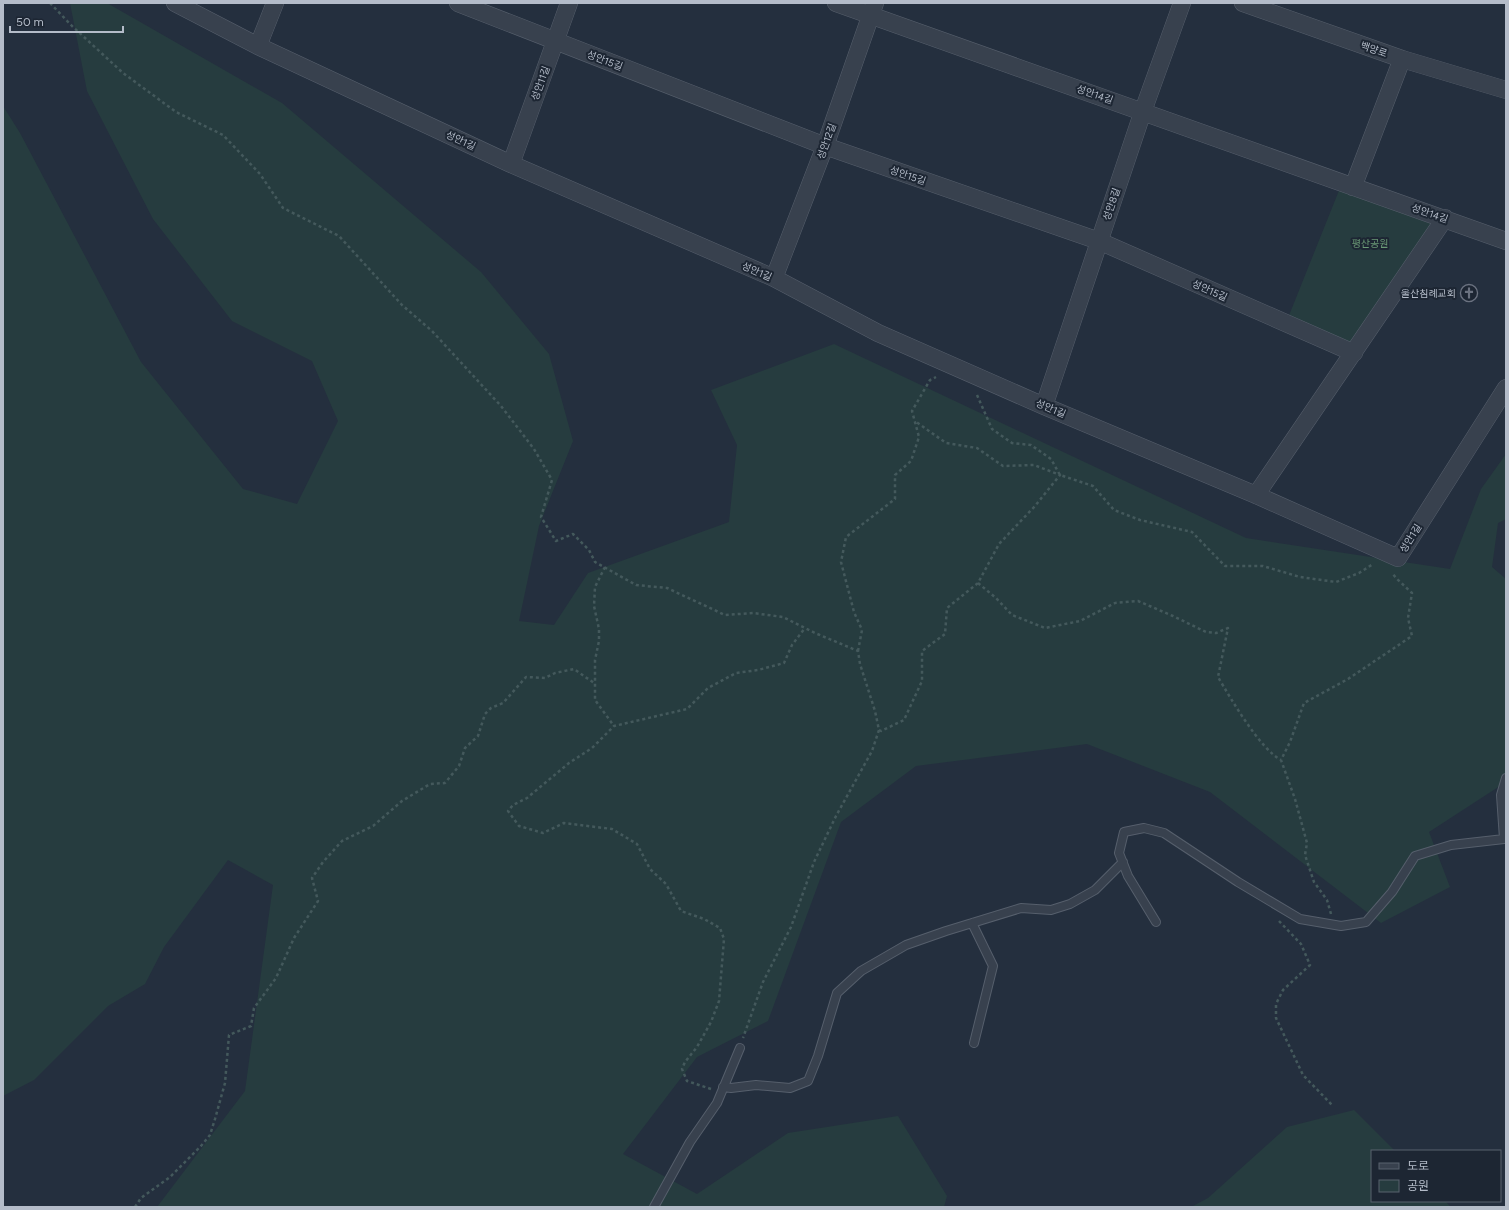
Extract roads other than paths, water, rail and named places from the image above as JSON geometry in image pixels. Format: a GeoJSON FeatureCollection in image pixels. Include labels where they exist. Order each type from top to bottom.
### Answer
{"type":"FeatureCollection","features":[{"type":"Feature","properties":{"kind":"street","name":"성안1길"},"geometry":{"type":"LineString","coordinates":[[175,3],[258,46],[511,164],[774,278],[878,333],[1044,406],[1256,495],[1382,554],[1398,558],[1506,388]]}},
{"type":"Feature","properties":{"kind":"street"},"geometry":{"type":"LineString","coordinates":[[258,46],[275,3]]}},
{"type":"Feature","properties":{"kind":"street","name":"성안15길"},"geometry":{"type":"LineString","coordinates":[[458,3],[825,146],[1099,241],[1354,353]]}},
{"type":"Feature","properties":{"kind":"street","name":"성안11길"},"geometry":{"type":"LineString","coordinates":[[511,164],[569,3]]}},
{"type":"Feature","properties":{"kind":"street","name":"성안14길"},"geometry":{"type":"LineString","coordinates":[[836,3],[873,9],[1143,111],[1506,241]]}},
{"type":"Feature","properties":{"kind":"street","name":"성안8길"},"geometry":{"type":"LineString","coordinates":[[1044,406],[1143,111],[1182,3]]}},
{"type":"Feature","properties":{"kind":"street","name":"백양로"},"geometry":{"type":"LineString","coordinates":[[1243,3],[1402,59],[1506,90]]}},
{"type":"Feature","properties":{"kind":"street","name":"성안12길"},"geometry":{"type":"LineString","coordinates":[[774,278],[825,146],[873,9]]}},
{"type":"Feature","properties":{"kind":"street"},"geometry":{"type":"LineString","coordinates":[[1353,186],[1402,59]]}},
{"type":"Feature","properties":{"kind":"street"},"geometry":{"type":"LineString","coordinates":[[1256,495],[1445,218]]}},
{"type":"Feature","properties":{"kind":"lane"},"geometry":{"type":"LineString","coordinates":[[1156,922],[1128,876],[1122,862],[1119,853],[1124,832],[1144,828],[1164,833],[1238,882],[1300,919],[1341,926],[1366,922],[1392,892],[1415,856],[1451,845],[1504,839],[1501,795],[1506,778]]}},
{"type":"Feature","properties":{"kind":"lane"},"geometry":{"type":"LineString","coordinates":[[722,1090],[756,1085],[790,1088],[808,1081],[818,1056],[837,994],[862,971],[906,945],[1021,908],[1051,910],[1070,904],[1095,890],[1122,862]]}},
{"type":"Feature","properties":{"kind":"lane"},"geometry":{"type":"LineString","coordinates":[[972,923],[993,966],[974,1043]]}},
{"type":"Feature","properties":{"kind":"lane"},"geometry":{"type":"LineString","coordinates":[[654,1207],[690,1142],[717,1103],[740,1048]]}},
{"type":"Feature","properties":{"kind":"place","name":"울산침례교회"},"geometry":{"type":"Point","coordinates":[1469,293]}},
{"type":"Feature","properties":{"kind":"park label","name":"평산공원"},"geometry":{"type":"Point","coordinates":[1370,243]}}]}
